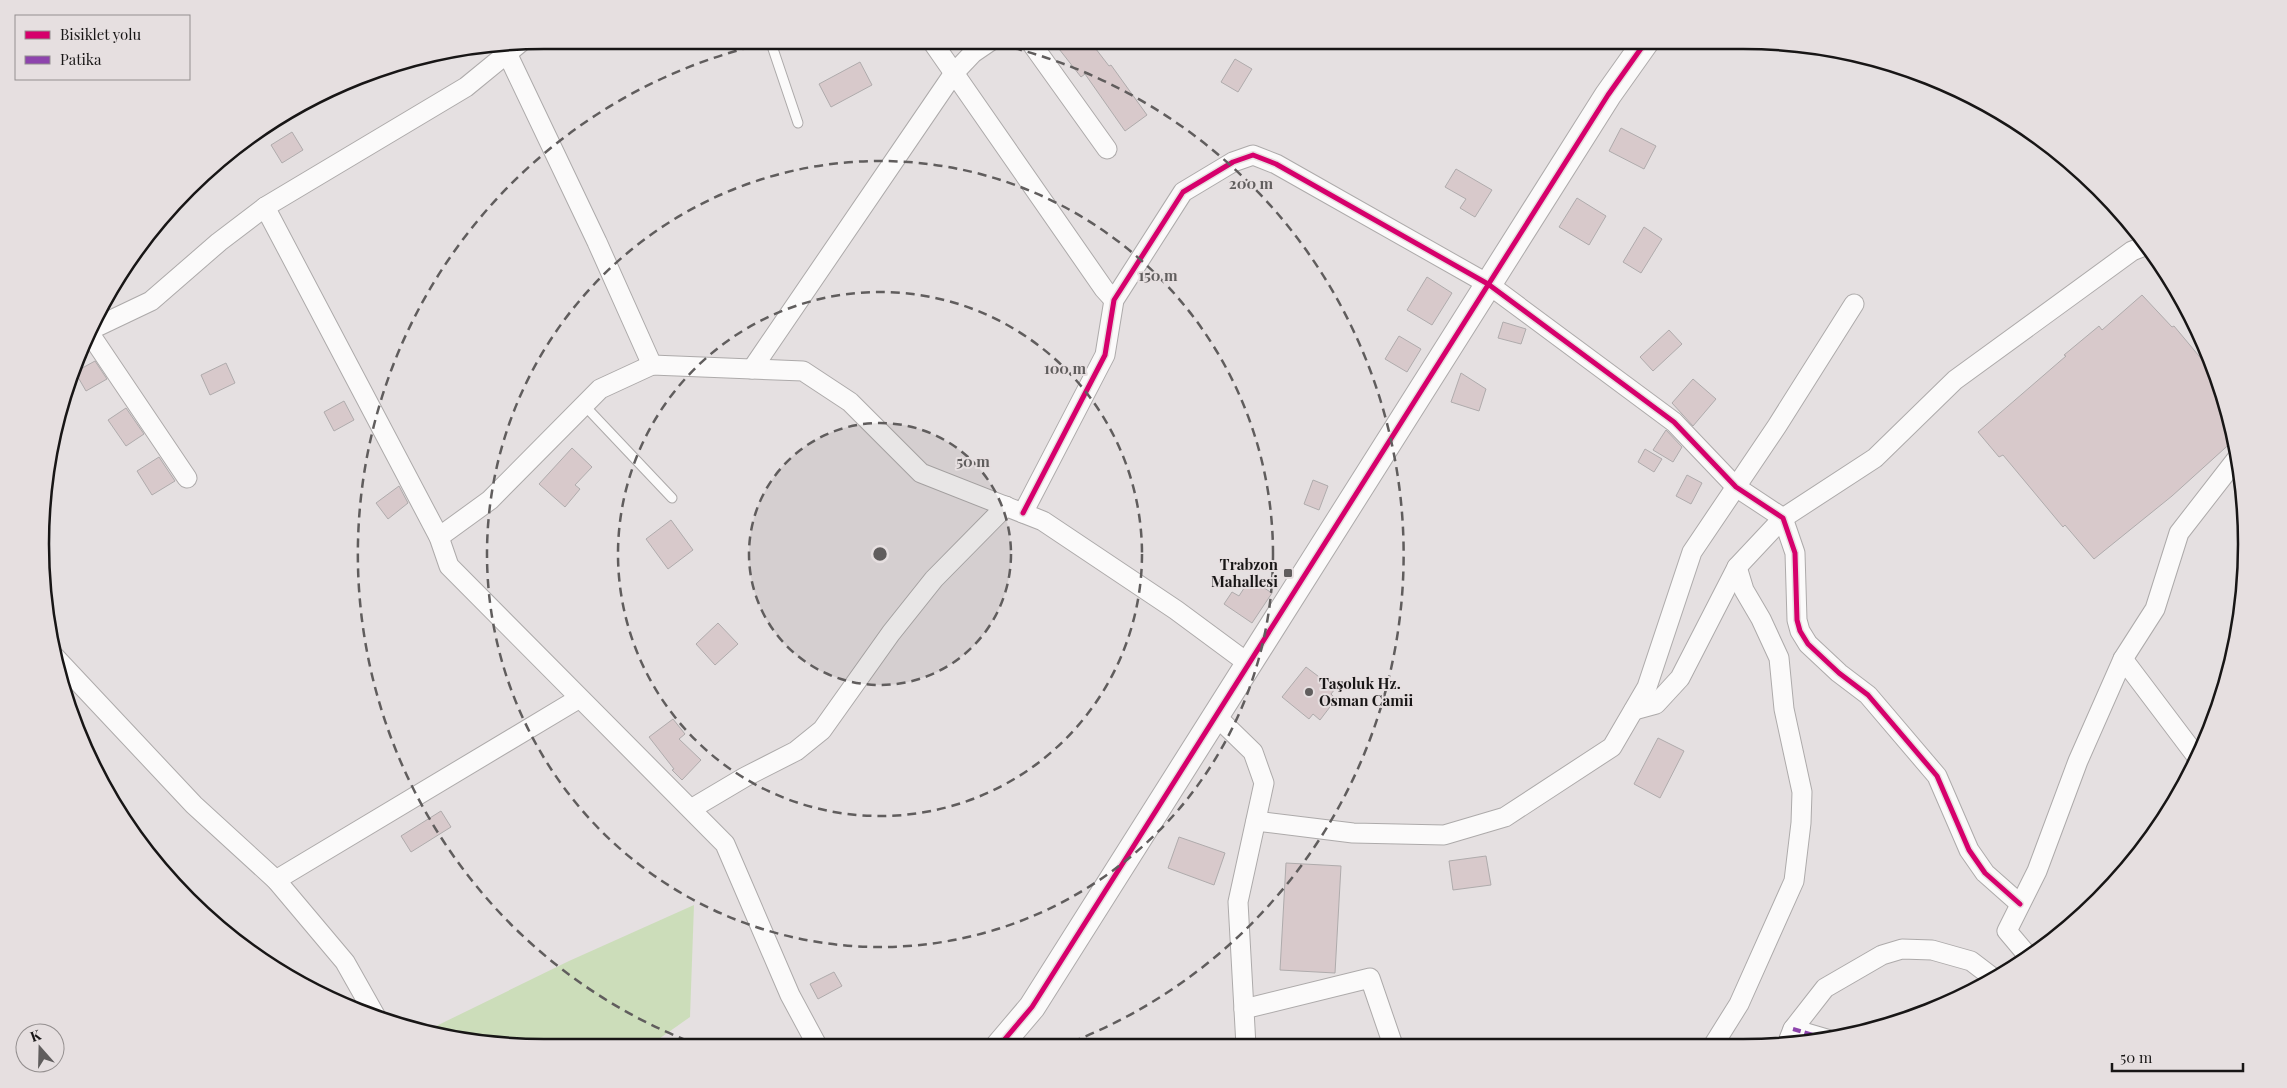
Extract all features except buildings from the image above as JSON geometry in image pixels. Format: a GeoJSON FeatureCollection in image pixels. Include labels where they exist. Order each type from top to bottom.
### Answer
{"type":"FeatureCollection","features":[{"type":"Feature","properties":{"kind":"street"},"geometry":{"type":"LineString","coordinates":[[937,49],[1104,289],[1114,300]]}},
{"type":"Feature","properties":{"kind":"street"},"geometry":{"type":"LineString","coordinates":[[752,370],[954,73],[979,49]]}},
{"type":"Feature","properties":{"kind":"street"},"geometry":{"type":"LineString","coordinates":[[1035,49],[1107,149]]}},
{"type":"Feature","properties":{"kind":"street"},"geometry":{"type":"LineString","coordinates":[[1005,1039],[1032,1007],[1608,95],[1641,49]]}},
{"type":"Feature","properties":{"kind":"street"},"geometry":{"type":"LineString","coordinates":[[100,325],[151,301],[219,242],[265,207],[466,87],[511,50]]}},
{"type":"Feature","properties":{"kind":"street"},"geometry":{"type":"LineString","coordinates":[[515,50],[652,365]]}},
{"type":"Feature","properties":{"kind":"street"},"geometry":{"type":"LineString","coordinates":[[691,810],[745,777],[796,751],[822,730],[891,633],[934,579],[1014,510],[1105,355],[1114,300],[1183,192],[1234,162],[1253,155],[1276,164],[1488,284],[1674,422],[1736,487],[1783,518],[1795,553],[1797,620],[1800,631],[1808,644],[1839,673],[1868,695],[1937,776],[1969,850],[1985,873],[2020,904]]}},
{"type":"Feature","properties":{"kind":"street"},"geometry":{"type":"LineString","coordinates":[[265,207],[440,537],[449,566],[578,699],[725,844],[790,995],[814,1039]]}},
{"type":"Feature","properties":{"kind":"street"},"geometry":{"type":"LineString","coordinates":[[1634,710],[1656,704],[1680,678],[1737,566],[1783,518],[1875,458],[1955,380],[2132,251],[2140,248]]}},
{"type":"Feature","properties":{"kind":"street"},"geometry":{"type":"LineString","coordinates":[[1256,820],[1353,833],[1444,835],[1505,818],[1612,748],[1647,687],[1692,552],[1854,304]]}},
{"type":"Feature","properties":{"kind":"street"},"geometry":{"type":"LineString","coordinates":[[93,339],[187,478]]}},
{"type":"Feature","properties":{"kind":"street"},"geometry":{"type":"LineString","coordinates":[[440,537],[490,500],[523,469],[600,389],[652,365],[803,371],[850,402],[921,473],[1044,521],[1176,610],[1249,664]]}},
{"type":"Feature","properties":{"kind":"street"},"geometry":{"type":"LineString","coordinates":[[2024,951],[2007,931],[2037,872],[2078,760],[2123,659],[2155,609],[2179,533],[2232,465]]}},
{"type":"Feature","properties":{"kind":"street"},"geometry":{"type":"LineString","coordinates":[[1717,1039],[1738,1004],[1794,881],[1801,823],[1802,792],[1784,708],[1779,658],[1761,619],[1744,590],[1737,566]]}},
{"type":"Feature","properties":{"kind":"street"},"geometry":{"type":"LineString","coordinates":[[2123,659],[2193,751]]}},
{"type":"Feature","properties":{"kind":"street"},"geometry":{"type":"LineString","coordinates":[[65,667],[194,805],[276,880],[345,962],[371,1008]]}},
{"type":"Feature","properties":{"kind":"street"},"geometry":{"type":"LineString","coordinates":[[276,880],[578,699]]}},
{"type":"Feature","properties":{"kind":"street"},"geometry":{"type":"LineString","coordinates":[[1216,716],[1253,752],[1264,783],[1238,902],[1246,1039]]}},
{"type":"Feature","properties":{"kind":"street"},"geometry":{"type":"LineString","coordinates":[[1790,1036],[1826,988],[1882,955],[1902,949],[1932,950],[1971,961],[1988,974]]}},
{"type":"Feature","properties":{"kind":"street"},"geometry":{"type":"LineString","coordinates":[[1244,1008],[1370,978],[1391,1039]]}},
{"type":"Feature","properties":{"kind":"lane"},"geometry":{"type":"LineString","coordinates":[[773,49],[798,123]]}},
{"type":"Feature","properties":{"kind":"lane"},"geometry":{"type":"LineString","coordinates":[[584,405],[672,498]]}},
{"type":"Feature","properties":{"kind":"green space"},"geometry":{"type":"Polygon","coordinates":[[[694,905],[690,1017],[659,1039],[512,1038],[479,1035],[435,1027],[569,961],[694,905]]]}},
{"type":"Feature","properties":{"kind":"marked path"},"geometry":{"type":"LineString","coordinates":[[1793,1029],[1812,1034]]}},
{"type":"Feature","properties":{"kind":"cycle path"},"geometry":{"type":"LineString","coordinates":[[1005,1039],[1032,1007],[1608,95],[1641,49]]}},
{"type":"Feature","properties":{"kind":"cycle path"},"geometry":{"type":"LineString","coordinates":[[1023,513],[1105,355],[1114,300],[1183,192],[1233,162],[1253,155],[1276,164],[1488,284],[1674,422],[1736,487],[1783,518],[1795,553],[1797,620],[1800,631],[1808,644],[1839,673],[1868,695],[1937,776],[1969,850],[1985,873],[2020,904]]}},
{"type":"Feature","properties":{"kind":"place","name":"Trabzon Mahallesi"},"geometry":{"type":"Point","coordinates":[1288,573]}},
{"type":"Feature","properties":{"kind":"place","name":"Taşoluk Hz. Osman Camii"},"geometry":{"type":"Point","coordinates":[1309,692]}}]}
